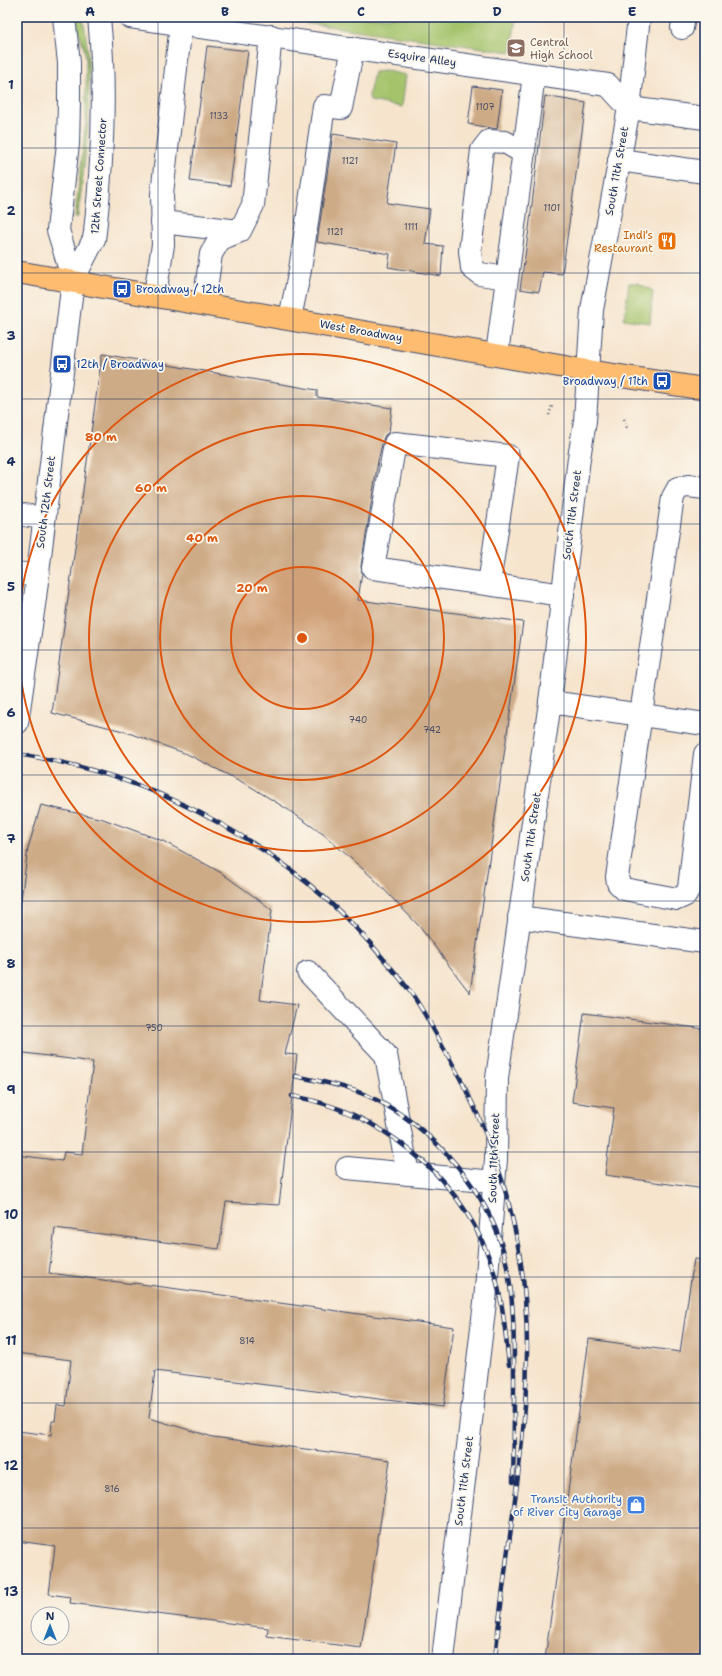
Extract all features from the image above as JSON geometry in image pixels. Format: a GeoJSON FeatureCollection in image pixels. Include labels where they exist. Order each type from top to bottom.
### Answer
{"type":"FeatureCollection","features":[{"type":"Feature","properties":{"kind":"main road","name":"West Broadway"},"geometry":{"type":"LineString","coordinates":[[17,272],[73,280],[705,389]]}},
{"type":"Feature","properties":{"kind":"street"},"geometry":{"type":"LineString","coordinates":[[64,17],[69,63],[68,144],[58,230],[73,280]]}},
{"type":"Feature","properties":{"kind":"street","name":"12th Street Connector"},"geometry":{"type":"LineString","coordinates":[[73,280],[94,239],[100,184],[104,100],[98,17]]}},
{"type":"Feature","properties":{"kind":"street","name":"Esquire Alley"},"geometry":{"type":"LineString","coordinates":[[130,17],[608,85],[629,108]]}},
{"type":"Feature","properties":{"kind":"street","name":"South 11th Street"},"geometry":{"type":"LineString","coordinates":[[443,1659],[480,1349],[494,1182],[496,1078],[550,702],[585,421],[592,310],[629,108],[639,17]]}},
{"type":"Feature","properties":{"kind":"street"},"geometry":{"type":"LineString","coordinates":[[155,294],[163,245],[162,194],[181,24]]}},
{"type":"Feature","properties":{"kind":"street"},"geometry":{"type":"LineString","coordinates":[[204,303],[211,254],[220,239],[240,231],[253,205],[271,36]]}},
{"type":"Feature","properties":{"kind":"street"},"geometry":{"type":"LineString","coordinates":[[290,318],[300,270],[324,106],[340,108],[353,48]]}},
{"type":"Feature","properties":{"kind":"street"},"geometry":{"type":"LineString","coordinates":[[497,354],[534,74]]}},
{"type":"Feature","properties":{"kind":"street"},"geometry":{"type":"LineString","coordinates":[[629,108],[705,118]]}},
{"type":"Feature","properties":{"kind":"street"},"geometry":{"type":"LineString","coordinates":[[507,278],[480,274],[472,268],[470,252],[482,150],[489,141],[505,142],[524,153]]}},
{"type":"Feature","properties":{"kind":"street"},"geometry":{"type":"LineString","coordinates":[[619,160],[705,172]]}},
{"type":"Feature","properties":{"kind":"street"},"geometry":{"type":"LineString","coordinates":[[162,222],[240,231]]}},
{"type":"Feature","properties":{"kind":"street","name":"South 12th Street"},"geometry":{"type":"LineString","coordinates":[[17,723],[27,575],[44,518],[73,280]]}},
{"type":"Feature","properties":{"kind":"street"},"geometry":{"type":"LineString","coordinates":[[489,584],[508,456],[395,443],[372,568],[563,595]]}},
{"type":"Feature","properties":{"kind":"street"},"geometry":{"type":"LineString","coordinates":[[705,488],[688,486],[678,488],[673,497],[618,877],[618,883],[624,889],[677,899],[686,895],[689,888],[705,754]]}},
{"type":"Feature","properties":{"kind":"street"},"geometry":{"type":"LineString","coordinates":[[17,514],[44,518]]}},
{"type":"Feature","properties":{"kind":"street"},"geometry":{"type":"LineString","coordinates":[[550,702],[705,724]]}},
{"type":"Feature","properties":{"kind":"street"},"geometry":{"type":"LineString","coordinates":[[519,917],[705,942]]}},
{"type":"Feature","properties":{"kind":"street"},"geometry":{"type":"LineString","coordinates":[[308,972],[386,1055],[408,1174]]}},
{"type":"Feature","properties":{"kind":"street"},"geometry":{"type":"LineString","coordinates":[[347,1168],[494,1182]]}},
{"type":"Feature","properties":{"kind":"path"},"geometry":{"type":"LineString","coordinates":[[549,415],[552,406]]}},
{"type":"Feature","properties":{"kind":"path"},"geometry":{"type":"LineString","coordinates":[[624,419],[627,428]]}},
{"type":"Feature","properties":{"kind":"green space"},"geometry":{"type":"Polygon","coordinates":[[[73,17],[83,17],[89,66],[87,140],[78,217],[75,217],[86,122],[86,58],[83,44],[73,17]]]}},
{"type":"Feature","properties":{"kind":"green space"},"geometry":{"type":"Polygon","coordinates":[[[262,17],[516,17],[511,52],[262,17]]]}},
{"type":"Feature","properties":{"kind":"green space"},"geometry":{"type":"Polygon","coordinates":[[[387,71],[406,75],[402,107],[370,101],[369,95],[374,72],[387,71]]]}},
{"type":"Feature","properties":{"kind":"green space"},"geometry":{"type":"Polygon","coordinates":[[[629,283],[638,283],[653,291],[650,323],[624,319],[629,283]]]}},
{"type":"Feature","properties":{"kind":"building"},"geometry":{"type":"Polygon","coordinates":[[[207,46],[248,51],[230,186],[190,181],[207,46]]]}},
{"type":"Feature","properties":{"kind":"building"},"geometry":{"type":"Polygon","coordinates":[[[473,86],[502,90],[497,129],[468,124],[473,86]]]}},
{"type":"Feature","properties":{"kind":"building"},"geometry":{"type":"Polygon","coordinates":[[[545,96],[586,103],[562,274],[543,272],[539,292],[520,289],[529,229],[545,96]]]}},
{"type":"Feature","properties":{"kind":"building"},"geometry":{"type":"Polygon","coordinates":[[[333,134],[396,144],[387,203],[430,209],[425,244],[443,246],[441,276],[388,267],[390,254],[317,242],[333,134]]]}},
{"type":"Feature","properties":{"kind":"building"},"geometry":{"type":"Polygon","coordinates":[[[102,354],[317,390],[317,397],[392,408],[389,432],[385,435],[383,440],[378,461],[361,566],[362,573],[358,600],[523,622],[470,993],[419,926],[373,878],[323,834],[287,809],[248,785],[187,754],[123,731],[52,713],[102,354]]]}},
{"type":"Feature","properties":{"kind":"building"},"geometry":{"type":"Polygon","coordinates":[[[41,805],[103,819],[163,841],[220,872],[272,910],[260,1000],[297,1005],[285,1054],[297,1055],[279,1205],[226,1202],[219,1249],[55,1228],[49,1273],[134,1283],[454,1327],[443,1407],[155,1371],[149,1418],[213,1437],[390,1460],[361,1648],[267,1636],[268,1628],[70,1603],[71,1597],[49,1594],[55,1546],[17,1541],[17,1431],[51,1435],[52,1421],[55,1421],[57,1405],[66,1406],[71,1360],[17,1353],[17,1155],[62,1161],[64,1152],[82,1154],[93,1062],[17,1052],[17,930],[28,848],[41,805]]]}},
{"type":"Feature","properties":{"kind":"building"},"geometry":{"type":"Polygon","coordinates":[[[584,1013],[705,1029],[705,1189],[605,1175],[614,1108],[572,1102],[584,1013]]]}},
{"type":"Feature","properties":{"kind":"building","name":"Transit Authority of River City Garage"},"geometry":{"type":"Polygon","coordinates":[[[694,1259],[705,1260],[705,1659],[545,1659],[589,1339],[680,1352],[694,1259]]]}},
{"type":"Feature","properties":{"kind":"railway"},"geometry":{"type":"LineString","coordinates":[[17,754],[70,764],[122,780],[172,800],[221,824],[267,853],[310,885],[350,922],[389,966],[418,1002],[453,1065],[480,1120],[501,1177],[516,1237],[525,1298],[527,1325],[523,1433],[495,1659]]}},
{"type":"Feature","properties":{"kind":"railway"},"geometry":{"type":"LineString","coordinates":[[295,1076],[340,1086],[374,1098],[404,1117],[424,1132],[442,1149],[473,1187],[486,1208],[504,1253],[512,1298],[514,1359],[513,1482]]}},
{"type":"Feature","properties":{"kind":"railway"},"geometry":{"type":"LineString","coordinates":[[292,1096],[324,1104],[354,1116],[383,1131],[410,1150],[435,1173],[456,1198],[474,1225],[493,1268],[500,1295],[509,1365]]}},
{"type":"Feature","properties":{"kind":"place","name":"Central High School"},"geometry":{"type":"Point","coordinates":[516,48]}},
{"type":"Feature","properties":{"kind":"place","name":"Indi's Restaurant"},"geometry":{"type":"Point","coordinates":[667,241]}},
{"type":"Feature","properties":{"kind":"place","name":"Broadway / 12th"},"geometry":{"type":"Point","coordinates":[122,289]}},
{"type":"Feature","properties":{"kind":"place","name":"12th / Broadway"},"geometry":{"type":"Point","coordinates":[62,364]}},
{"type":"Feature","properties":{"kind":"place","name":"Broadway / 11th"},"geometry":{"type":"Point","coordinates":[662,381]}},
{"type":"Feature","properties":{"kind":"place","name":"Transit Authority of River City Garage"},"geometry":{"type":"Point","coordinates":[636,1505]}}]}
